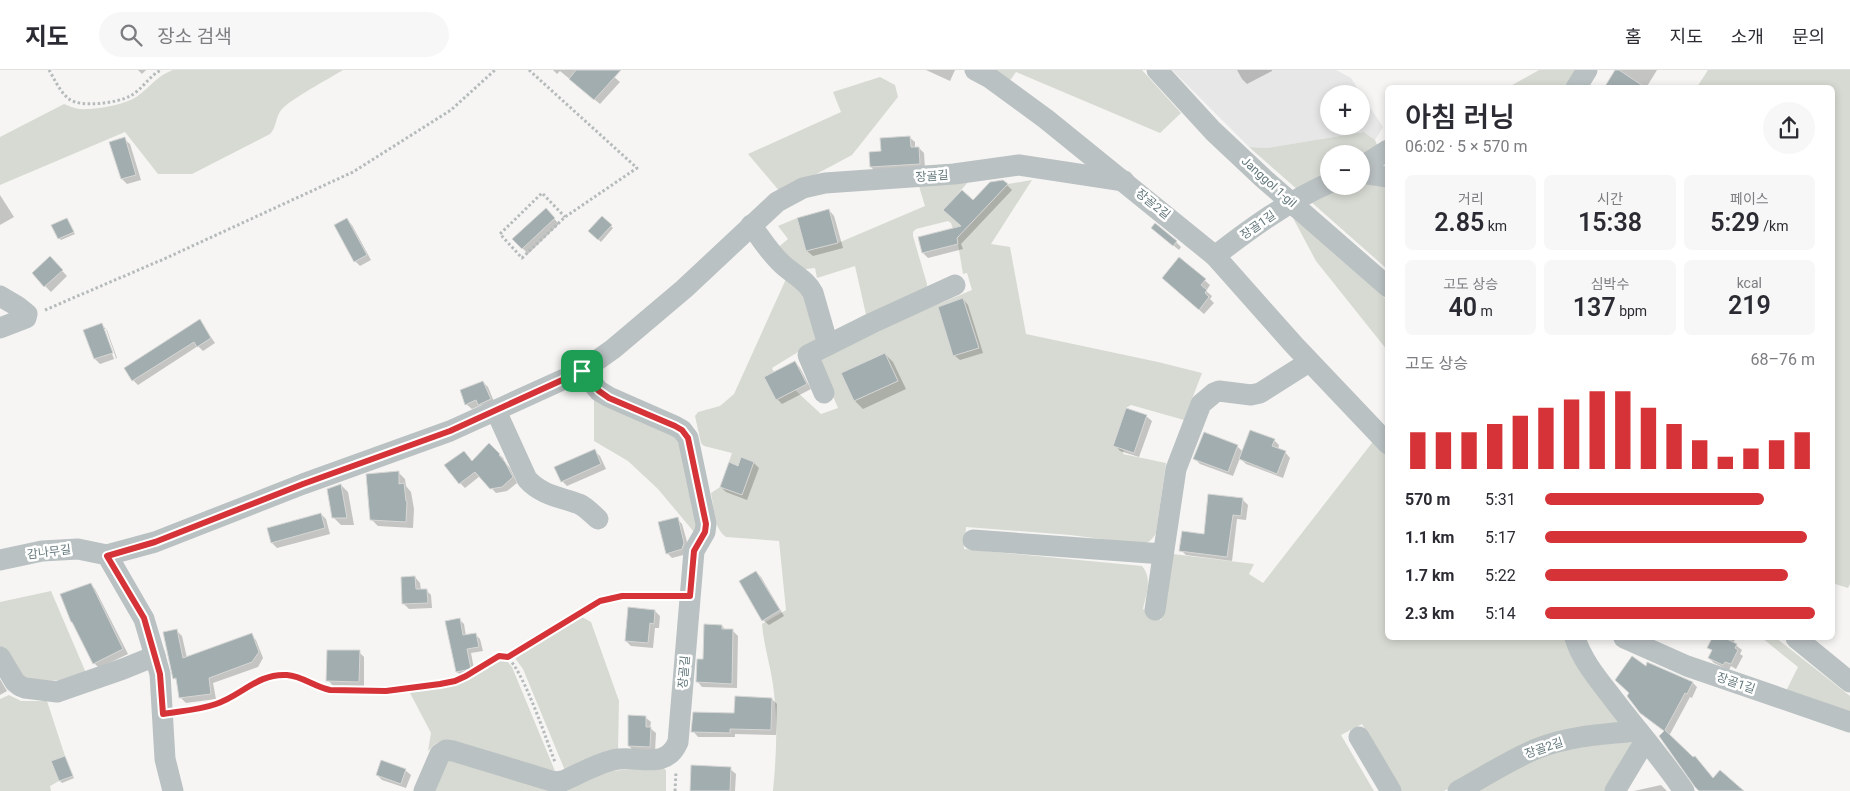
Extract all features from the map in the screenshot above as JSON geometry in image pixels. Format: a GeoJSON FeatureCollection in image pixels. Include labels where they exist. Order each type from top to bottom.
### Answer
{"type":"FeatureCollection","features":[{"type":"Feature","properties":{"kind":"street","name":"장골2길"},"geometry":{"type":"LineString","coordinates":[[975,70],[990,78],[1046,119],[1124,180],[1215,256],[1309,362],[1385,441]]}},
{"type":"Feature","properties":{"kind":"street","name":"Janggol 1-gil"},"geometry":{"type":"LineString","coordinates":[[1157,70],[1213,131],[1385,283]]}},
{"type":"Feature","properties":{"kind":"street"},"geometry":{"type":"LineString","coordinates":[[1578,85],[1587,70]]}},
{"type":"Feature","properties":{"kind":"street"},"geometry":{"type":"LineString","coordinates":[[1370,161],[1385,152]]}},
{"type":"Feature","properties":{"kind":"street","name":"장골길"},"geometry":{"type":"LineString","coordinates":[[107,556],[155,542],[303,484],[450,431],[582,371],[613,349],[684,289],[778,202],[802,188],[825,183],[954,174],[1019,166],[1124,180]]}},
{"type":"Feature","properties":{"kind":"street"},"geometry":{"type":"LineString","coordinates":[[1370,174],[1385,177]]}},
{"type":"Feature","properties":{"kind":"street","name":"장골1길"},"geometry":{"type":"LineString","coordinates":[[1215,256],[1249,230],[1291,202],[1320,188]]}},
{"type":"Feature","properties":{"kind":"street"},"geometry":{"type":"LineString","coordinates":[[751,225],[782,265],[810,285],[828,345]]}},
{"type":"Feature","properties":{"kind":"street"},"geometry":{"type":"LineString","coordinates":[[824,393],[808,356],[872,323],[955,286]]}},
{"type":"Feature","properties":{"kind":"street"},"geometry":{"type":"LineString","coordinates":[[0,296],[24,310],[27,314],[26,318],[0,328]]}},
{"type":"Feature","properties":{"kind":"street"},"geometry":{"type":"LineString","coordinates":[[1155,610],[1176,469],[1201,404],[1214,393],[1220,391],[1250,395],[1260,394],[1309,362]]}},
{"type":"Feature","properties":{"kind":"street","name":"장골길"},"geometry":{"type":"LineString","coordinates":[[563,781],[612,760],[657,760],[666,757],[674,750],[678,742],[694,551],[705,532],[706,524],[688,438],[682,430],[609,398],[599,391],[582,371]]}},
{"type":"Feature","properties":{"kind":"street"},"geometry":{"type":"LineString","coordinates":[[496,411],[527,479],[534,487],[543,492],[582,505],[598,519]]}},
{"type":"Feature","properties":{"kind":"street"},"geometry":{"type":"LineString","coordinates":[[973,540],[1163,554]]}},
{"type":"Feature","properties":{"kind":"street","name":"감나무길"},"geometry":{"type":"LineString","coordinates":[[0,560],[42,551],[78,549],[107,556]]}},
{"type":"Feature","properties":{"kind":"street"},"geometry":{"type":"LineString","coordinates":[[107,556],[144,618],[155,656],[160,674],[165,759],[173,791]]}},
{"type":"Feature","properties":{"kind":"street"},"geometry":{"type":"LineString","coordinates":[[1576,640],[1588,665],[1684,791]]}},
{"type":"Feature","properties":{"kind":"street","name":"장골1길"},"geometry":{"type":"LineString","coordinates":[[1629,640],[1688,666],[1850,722]]}},
{"type":"Feature","properties":{"kind":"street"},"geometry":{"type":"LineString","coordinates":[[1798,640],[1850,682]]}},
{"type":"Feature","properties":{"kind":"street"},"geometry":{"type":"LineString","coordinates":[[0,657],[15,682],[20,686],[57,692],[124,669],[155,656]]}},
{"type":"Feature","properties":{"kind":"street","name":"장골2길"},"geometry":{"type":"LineString","coordinates":[[1458,791],[1518,757],[1556,742],[1606,734],[1641,736]]}},
{"type":"Feature","properties":{"kind":"street"},"geometry":{"type":"LineString","coordinates":[[1360,736],[1391,791]]}},
{"type":"Feature","properties":{"kind":"street"},"geometry":{"type":"LineString","coordinates":[[1615,791],[1641,736]]}},
{"type":"Feature","properties":{"kind":"street"},"geometry":{"type":"LineString","coordinates":[[424,791],[440,754],[446,750],[555,782],[563,781]]}},
{"type":"Feature","properties":{"kind":"path"},"geometry":{"type":"LineString","coordinates":[[49,70],[63,93],[70,100],[80,104],[119,101],[130,96],[156,72],[161,70]]}},
{"type":"Feature","properties":{"kind":"path"},"geometry":{"type":"LineString","coordinates":[[26,318],[164,259],[353,172],[451,110],[495,70]]}},
{"type":"Feature","properties":{"kind":"path"},"geometry":{"type":"LineString","coordinates":[[529,70],[637,168],[565,217],[522,258],[500,234],[542,193],[565,217]]}},
{"type":"Feature","properties":{"kind":"path"},"geometry":{"type":"LineString","coordinates":[[163,714],[217,704],[260,680],[272,676],[295,676],[316,687],[330,690],[386,691],[455,681],[499,656],[508,657],[600,601],[622,596],[690,596]]}},
{"type":"Feature","properties":{"kind":"path"},"geometry":{"type":"LineString","coordinates":[[508,657],[522,678],[563,781]]}},
{"type":"Feature","properties":{"kind":"shaded area"},"geometry":{"type":"Polygon","coordinates":[[[173,70],[343,70],[287,104],[278,115],[270,134],[192,174],[158,174],[125,132],[0,185],[0,137],[64,104],[77,109],[86,109],[102,108],[127,102],[134,99],[163,75],[173,70]]]}},
{"type":"Feature","properties":{"kind":"shaded area"},"geometry":{"type":"Polygon","coordinates":[[[987,70],[1142,70],[1181,113],[1160,133],[1016,72],[1009,82],[987,70]]]}},
{"type":"Feature","properties":{"kind":"shaded area"},"geometry":{"type":"Polygon","coordinates":[[[1172,70],[1336,70],[1351,78],[1355,85],[1320,85],[1320,135],[1346,135],[1267,148],[1249,147],[1172,70]]]}},
{"type":"Feature","properties":{"kind":"shaded area"},"geometry":{"type":"Polygon","coordinates":[[[1539,70],[1580,70],[1569,85],[1512,85],[1539,70]]]}},
{"type":"Feature","properties":{"kind":"shaded area"},"geometry":{"type":"Polygon","coordinates":[[[1708,70],[1850,70],[1850,584],[1848,588],[1835,584],[1835,85],[1698,85],[1708,70]]]}},
{"type":"Feature","properties":{"kind":"shaded area"},"geometry":{"type":"Polygon","coordinates":[[[880,77],[895,85],[898,97],[852,155],[781,193],[748,154],[841,112],[833,92],[880,77]]]}},
{"type":"Feature","properties":{"kind":"shaded area"},"geometry":{"type":"Polygon","coordinates":[[[1370,108],[1383,127],[1375,140],[1368,135],[1370,135],[1370,108]]]}},
{"type":"Feature","properties":{"kind":"shaded area"},"geometry":{"type":"Polygon","coordinates":[[[1346,135],[1368,135],[1375,140],[1379,149],[1370,154],[1370,145],[1320,145],[1320,180],[1299,191],[1249,147],[1267,148],[1346,135]]]}},
{"type":"Feature","properties":{"kind":"shaded area"},"geometry":{"type":"Polygon","coordinates":[[[1032,180],[991,244],[1010,247],[1026,334],[1202,373],[1184,420],[1131,405],[1126,408],[1113,445],[1124,449],[1123,454],[1166,463],[1156,533],[1150,541],[1141,544],[1070,535],[966,527],[964,549],[1142,566],[1148,581],[1143,609],[1161,620],[1173,554],[1254,564],[1249,574],[1263,583],[1375,439],[1385,449],[1385,640],[1571,640],[1626,727],[1507,756],[1444,791],[1401,791],[1362,724],[1341,735],[1374,791],[773,791],[776,718],[773,684],[762,624],[786,610],[779,541],[726,537],[722,533],[716,523],[711,493],[720,487],[732,453],[704,446],[701,443],[695,416],[698,412],[720,406],[734,394],[786,279],[803,289],[816,341],[772,368],[774,372],[764,377],[776,400],[795,390],[821,414],[838,408],[819,364],[827,351],[972,290],[967,273],[963,274],[958,244],[951,223],[948,221],[916,229],[913,232],[913,236],[927,288],[867,319],[855,266],[817,278],[815,268],[799,270],[776,249],[788,239],[778,226],[797,218],[807,251],[838,243],[925,206],[918,183],[968,182],[944,210],[965,230],[1008,184],[1032,180]],[[885,353],[841,373],[854,401],[898,381],[885,353]]]}},
{"type":"Feature","properties":{"kind":"shaded area"},"geometry":{"type":"Polygon","coordinates":[[[1370,182],[1385,184],[1385,267],[1309,200],[1320,194],[1370,195],[1370,182]]]}},
{"type":"Feature","properties":{"kind":"shaded area"},"geometry":{"type":"Polygon","coordinates":[[[1293,218],[1385,298],[1385,347],[1316,261],[1293,218]]]}},
{"type":"Feature","properties":{"kind":"shaded area"},"geometry":{"type":"Polygon","coordinates":[[[594,399],[679,439],[698,521],[694,532],[658,489],[628,461],[594,441],[594,399]]]}},
{"type":"Feature","properties":{"kind":"shaded area"},"geometry":{"type":"Polygon","coordinates":[[[51,591],[86,673],[54,681],[21,678],[0,650],[0,602],[51,591]]]}},
{"type":"Feature","properties":{"kind":"shaded area"},"geometry":{"type":"Polygon","coordinates":[[[582,617],[591,622],[619,701],[618,751],[566,773],[523,669],[515,658],[582,617]]]}},
{"type":"Feature","properties":{"kind":"shaded area"},"geometry":{"type":"Polygon","coordinates":[[[1764,640],[1779,640],[1850,696],[1850,718],[1784,695],[1798,667],[1764,640]]]}},
{"type":"Feature","properties":{"kind":"shaded area"},"geometry":{"type":"Polygon","coordinates":[[[498,660],[507,661],[512,667],[555,771],[442,741],[435,744],[428,751],[431,733],[409,691],[457,683],[471,677],[498,660]]]}},
{"type":"Feature","properties":{"kind":"shaded area"},"geometry":{"type":"Polygon","coordinates":[[[9,695],[21,701],[47,701],[65,756],[51,761],[59,781],[50,786],[51,791],[0,791],[0,699],[9,695]]]}},
{"type":"Feature","properties":{"kind":"shaded area"},"geometry":{"type":"Polygon","coordinates":[[[1633,740],[1610,791],[1469,791],[1557,747],[1633,740]]]}},
{"type":"Feature","properties":{"kind":"shaded area"},"geometry":{"type":"Polygon","coordinates":[[[450,758],[554,789],[609,771],[661,767],[666,770],[666,791],[432,791],[442,766],[450,758]]]}},
{"type":"Feature","properties":{"kind":"building"},"geometry":{"type":"Polygon","coordinates":[[[576,70],[621,70],[594,100],[569,79],[576,70]]]}},
{"type":"Feature","properties":{"kind":"building"},"geometry":{"type":"Polygon","coordinates":[[[1615,70],[1619,70],[1642,85],[1606,85],[1615,70]]]}},
{"type":"Feature","properties":{"kind":"building"},"geometry":{"type":"Polygon","coordinates":[[[910,136],[911,147],[919,147],[920,164],[870,167],[869,152],[881,151],[880,138],[910,136]]]}},
{"type":"Feature","properties":{"kind":"building"},"geometry":{"type":"Polygon","coordinates":[[[125,137],[136,175],[121,179],[109,142],[125,137]]]}},
{"type":"Feature","properties":{"kind":"building"},"geometry":{"type":"Polygon","coordinates":[[[1003,180],[1008,184],[957,238],[958,244],[922,253],[918,237],[961,226],[943,210],[962,190],[973,200],[990,182],[1003,180]]]}},
{"type":"Feature","properties":{"kind":"building"},"geometry":{"type":"Polygon","coordinates":[[[546,208],[555,218],[522,249],[512,239],[546,208]]]}},
{"type":"Feature","properties":{"kind":"building"},"geometry":{"type":"Polygon","coordinates":[[[829,209],[838,243],[806,251],[797,218],[829,209]]]}},
{"type":"Feature","properties":{"kind":"building"},"geometry":{"type":"Polygon","coordinates":[[[602,216],[612,225],[598,240],[588,231],[602,216]]]}},
{"type":"Feature","properties":{"kind":"building"},"geometry":{"type":"Polygon","coordinates":[[[67,218],[74,232],[58,239],[51,225],[67,218]]]}},
{"type":"Feature","properties":{"kind":"building"},"geometry":{"type":"Polygon","coordinates":[[[347,218],[367,255],[354,262],[334,225],[347,218]]]}},
{"type":"Feature","properties":{"kind":"building"},"geometry":{"type":"Polygon","coordinates":[[[1155,223],[1177,241],[1173,246],[1151,228],[1155,223]]]}},
{"type":"Feature","properties":{"kind":"building"},"geometry":{"type":"Polygon","coordinates":[[[50,256],[63,270],[44,287],[32,273],[50,256]]]}},
{"type":"Feature","properties":{"kind":"building"},"geometry":{"type":"Polygon","coordinates":[[[1179,257],[1206,279],[1201,285],[1207,290],[1205,293],[1209,297],[1199,310],[1162,278],[1179,257]]]}},
{"type":"Feature","properties":{"kind":"building"},"geometry":{"type":"Polygon","coordinates":[[[963,298],[979,348],[953,356],[938,307],[963,298]]]}},
{"type":"Feature","properties":{"kind":"building"},"geometry":{"type":"Polygon","coordinates":[[[200,319],[211,338],[197,347],[194,342],[132,381],[124,368],[200,319]]]}},
{"type":"Feature","properties":{"kind":"building"},"geometry":{"type":"Polygon","coordinates":[[[102,323],[113,353],[94,359],[83,330],[102,323]]]}},
{"type":"Feature","properties":{"kind":"building"},"geometry":{"type":"Polygon","coordinates":[[[885,353],[898,381],[854,401],[841,373],[885,353]]]}},
{"type":"Feature","properties":{"kind":"building"},"geometry":{"type":"Polygon","coordinates":[[[795,361],[807,384],[776,400],[764,377],[795,361]]]}},
{"type":"Feature","properties":{"kind":"building"},"geometry":{"type":"Polygon","coordinates":[[[483,381],[491,399],[478,405],[476,400],[465,405],[460,390],[483,381]]]}},
{"type":"Feature","properties":{"kind":"building"},"geometry":{"type":"Polygon","coordinates":[[[1126,408],[1147,415],[1134,453],[1113,446],[1126,408]]]}},
{"type":"Feature","properties":{"kind":"building"},"geometry":{"type":"Polygon","coordinates":[[[1250,430],[1275,439],[1272,446],[1286,451],[1277,474],[1239,459],[1250,430]]]}},
{"type":"Feature","properties":{"kind":"building"},"geometry":{"type":"Polygon","coordinates":[[[1204,432],[1238,445],[1228,472],[1193,459],[1204,432]]]}},
{"type":"Feature","properties":{"kind":"building"},"geometry":{"type":"Polygon","coordinates":[[[489,443],[500,454],[513,477],[502,487],[490,489],[475,472],[459,484],[444,465],[464,451],[472,461],[489,443]]]}},
{"type":"Feature","properties":{"kind":"building"},"geometry":{"type":"Polygon","coordinates":[[[595,449],[601,464],[561,482],[554,467],[595,449]]]}},
{"type":"Feature","properties":{"kind":"building"},"geometry":{"type":"Polygon","coordinates":[[[741,457],[754,462],[742,495],[720,487],[729,462],[738,466],[741,457]]]}},
{"type":"Feature","properties":{"kind":"building"},"geometry":{"type":"Polygon","coordinates":[[[399,471],[399,484],[404,483],[407,501],[406,522],[370,520],[366,474],[399,471]]]}},
{"type":"Feature","properties":{"kind":"building"},"geometry":{"type":"Polygon","coordinates":[[[341,484],[347,518],[332,518],[327,489],[341,484]]]}},
{"type":"Feature","properties":{"kind":"building"},"geometry":{"type":"Polygon","coordinates":[[[1208,494],[1243,498],[1241,516],[1233,515],[1227,557],[1179,551],[1182,531],[1204,534],[1208,494]]]}},
{"type":"Feature","properties":{"kind":"building"},"geometry":{"type":"Polygon","coordinates":[[[321,513],[325,528],[271,543],[267,528],[321,513]]]}},
{"type":"Feature","properties":{"kind":"building"},"geometry":{"type":"Polygon","coordinates":[[[678,517],[684,543],[682,549],[666,554],[658,522],[678,517]]]}},
{"type":"Feature","properties":{"kind":"building"},"geometry":{"type":"Polygon","coordinates":[[[756,571],[780,610],[762,621],[739,581],[756,571]]]}},
{"type":"Feature","properties":{"kind":"building"},"geometry":{"type":"Polygon","coordinates":[[[415,576],[416,589],[427,589],[428,603],[402,604],[401,577],[415,576]]]}},
{"type":"Feature","properties":{"kind":"building"},"geometry":{"type":"Polygon","coordinates":[[[91,583],[123,649],[93,664],[71,622],[60,594],[91,583]]]}},
{"type":"Feature","properties":{"kind":"building"},"geometry":{"type":"Polygon","coordinates":[[[628,607],[655,610],[654,624],[650,623],[648,643],[625,641],[628,607]]]}},
{"type":"Feature","properties":{"kind":"building"},"geometry":{"type":"Polygon","coordinates":[[[460,618],[463,635],[476,633],[479,647],[467,649],[471,669],[456,672],[445,621],[460,618]]]}},
{"type":"Feature","properties":{"kind":"building"},"geometry":{"type":"Polygon","coordinates":[[[704,624],[722,625],[722,629],[733,629],[732,684],[696,682],[697,659],[703,659],[704,624]]]}},
{"type":"Feature","properties":{"kind":"building"},"geometry":{"type":"Polygon","coordinates":[[[177,629],[183,658],[252,633],[259,652],[252,662],[209,678],[211,694],[179,698],[176,678],[173,679],[163,632],[177,629]]]}},
{"type":"Feature","properties":{"kind":"building"},"geometry":{"type":"Polygon","coordinates":[[[1711,640],[1729,640],[1737,644],[1735,648],[1738,650],[1731,664],[1725,662],[1723,665],[1708,658],[1712,650],[1707,648],[1711,640]]]}},
{"type":"Feature","properties":{"kind":"building"},"geometry":{"type":"Polygon","coordinates":[[[327,650],[360,650],[359,682],[326,681],[327,650]]]}},
{"type":"Feature","properties":{"kind":"building"},"geometry":{"type":"Polygon","coordinates":[[[1632,656],[1646,666],[1647,662],[1693,682],[1665,730],[1693,757],[1695,756],[1713,778],[1720,770],[1744,791],[1699,791],[1695,787],[1659,736],[1664,731],[1640,713],[1627,696],[1629,693],[1615,680],[1632,656]]]}},
{"type":"Feature","properties":{"kind":"building"},"geometry":{"type":"Polygon","coordinates":[[[735,696],[772,698],[771,730],[730,729],[730,733],[691,732],[693,712],[734,713],[735,696]]]}},
{"type":"Feature","properties":{"kind":"building"},"geometry":{"type":"Polygon","coordinates":[[[628,715],[646,716],[646,727],[651,727],[650,747],[628,746],[628,715]]]}},
{"type":"Feature","properties":{"kind":"building"},"geometry":{"type":"Polygon","coordinates":[[[65,756],[73,776],[59,781],[51,761],[65,756]]]}},
{"type":"Feature","properties":{"kind":"building"},"geometry":{"type":"Polygon","coordinates":[[[381,760],[406,769],[401,784],[376,775],[381,760]]]}},
{"type":"Feature","properties":{"kind":"building"},"geometry":{"type":"Polygon","coordinates":[[[691,765],[731,767],[730,791],[690,791],[691,765]]]}},
{"type":"Feature","properties":{"kind":"route"},"geometry":{"type":"LineString","coordinates":[[582,371],[590,383],[609,398],[675,426],[682,430],[688,438],[706,524],[705,532],[694,551],[690,596],[622,596],[600,601],[508,657],[504,655],[494,658],[479,669],[455,681],[386,691],[330,690],[312,685],[295,676],[272,676],[260,680],[217,704],[200,709],[163,714],[160,674],[144,618],[107,556],[155,542],[303,484],[450,431],[582,371]]}}]}
